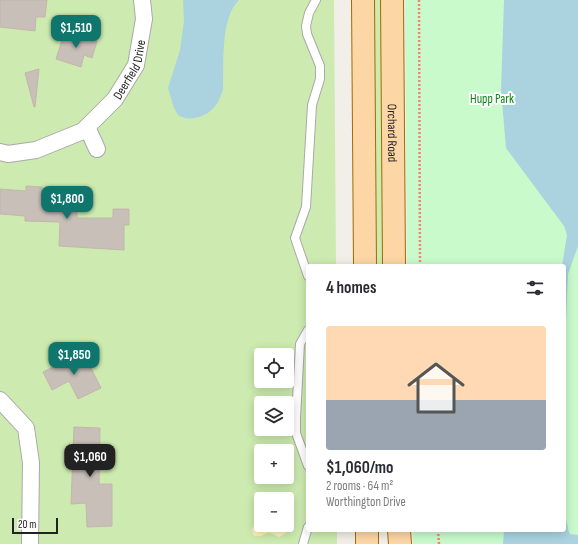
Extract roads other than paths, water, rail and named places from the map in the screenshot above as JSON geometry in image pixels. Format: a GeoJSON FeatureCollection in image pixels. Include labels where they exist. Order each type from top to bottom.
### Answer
{"type":"FeatureCollection","features":[{"type":"Feature","properties":{"kind":"main road"},"geometry":{"type":"LineString","coordinates":[[363,0],[365,264]]}},
{"type":"Feature","properties":{"kind":"main road","name":"Orchard Road"},"geometry":{"type":"LineString","coordinates":[[392,0],[394,264]]}},
{"type":"Feature","properties":{"kind":"main road"},"geometry":{"type":"LineString","coordinates":[[367,532],[367,544]]}},
{"type":"Feature","properties":{"kind":"main road"},"geometry":{"type":"LineString","coordinates":[[399,532],[400,544]]}},
{"type":"Feature","properties":{"kind":"street","name":"Deerfield Drive"},"geometry":{"type":"LineString","coordinates":[[0,152],[8,154],[36,150],[83,131],[115,99],[136,64],[144,19],[142,0]]}},
{"type":"Feature","properties":{"kind":"street"},"geometry":{"type":"LineString","coordinates":[[87,127],[97,149]]}},
{"type":"Feature","properties":{"kind":"street"},"geometry":{"type":"LineString","coordinates":[[0,400],[26,428],[31,463],[30,544]]}},
{"type":"Feature","properties":{"kind":"lane"},"geometry":{"type":"LineString","coordinates":[[306,270],[295,238],[306,207],[312,110],[320,79],[320,66],[307,34],[306,26],[309,13],[316,0]]}},
{"type":"Feature","properties":{"kind":"lane"},"geometry":{"type":"LineString","coordinates":[[306,334],[300,344],[296,418],[296,433],[306,460]]}},
{"type":"Feature","properties":{"kind":"lane"},"geometry":{"type":"LineString","coordinates":[[303,544],[307,532]]}},
{"type":"Feature","properties":{"kind":"water"},"geometry":{"type":"Polygon","coordinates":[[[183,0],[239,0],[233,8],[226,30],[223,55],[223,90],[213,109],[204,115],[193,118],[178,115],[174,108],[168,88],[180,50],[184,21],[183,0]]]}},
{"type":"Feature","properties":{"kind":"water"},"geometry":{"type":"Polygon","coordinates":[[[504,0],[578,0],[578,246],[568,274],[566,321],[566,264],[562,264],[567,235],[564,226],[506,148],[501,90],[504,0]]]}},
{"type":"Feature","properties":{"kind":"water"},"geometry":{"type":"Polygon","coordinates":[[[566,521],[570,534],[578,535],[578,544],[503,544],[504,532],[566,532],[566,521]]]}},
{"type":"Feature","properties":{"kind":"park label","name":"Hupp Park"},"geometry":{"type":"Point","coordinates":[492,98]}}]}
